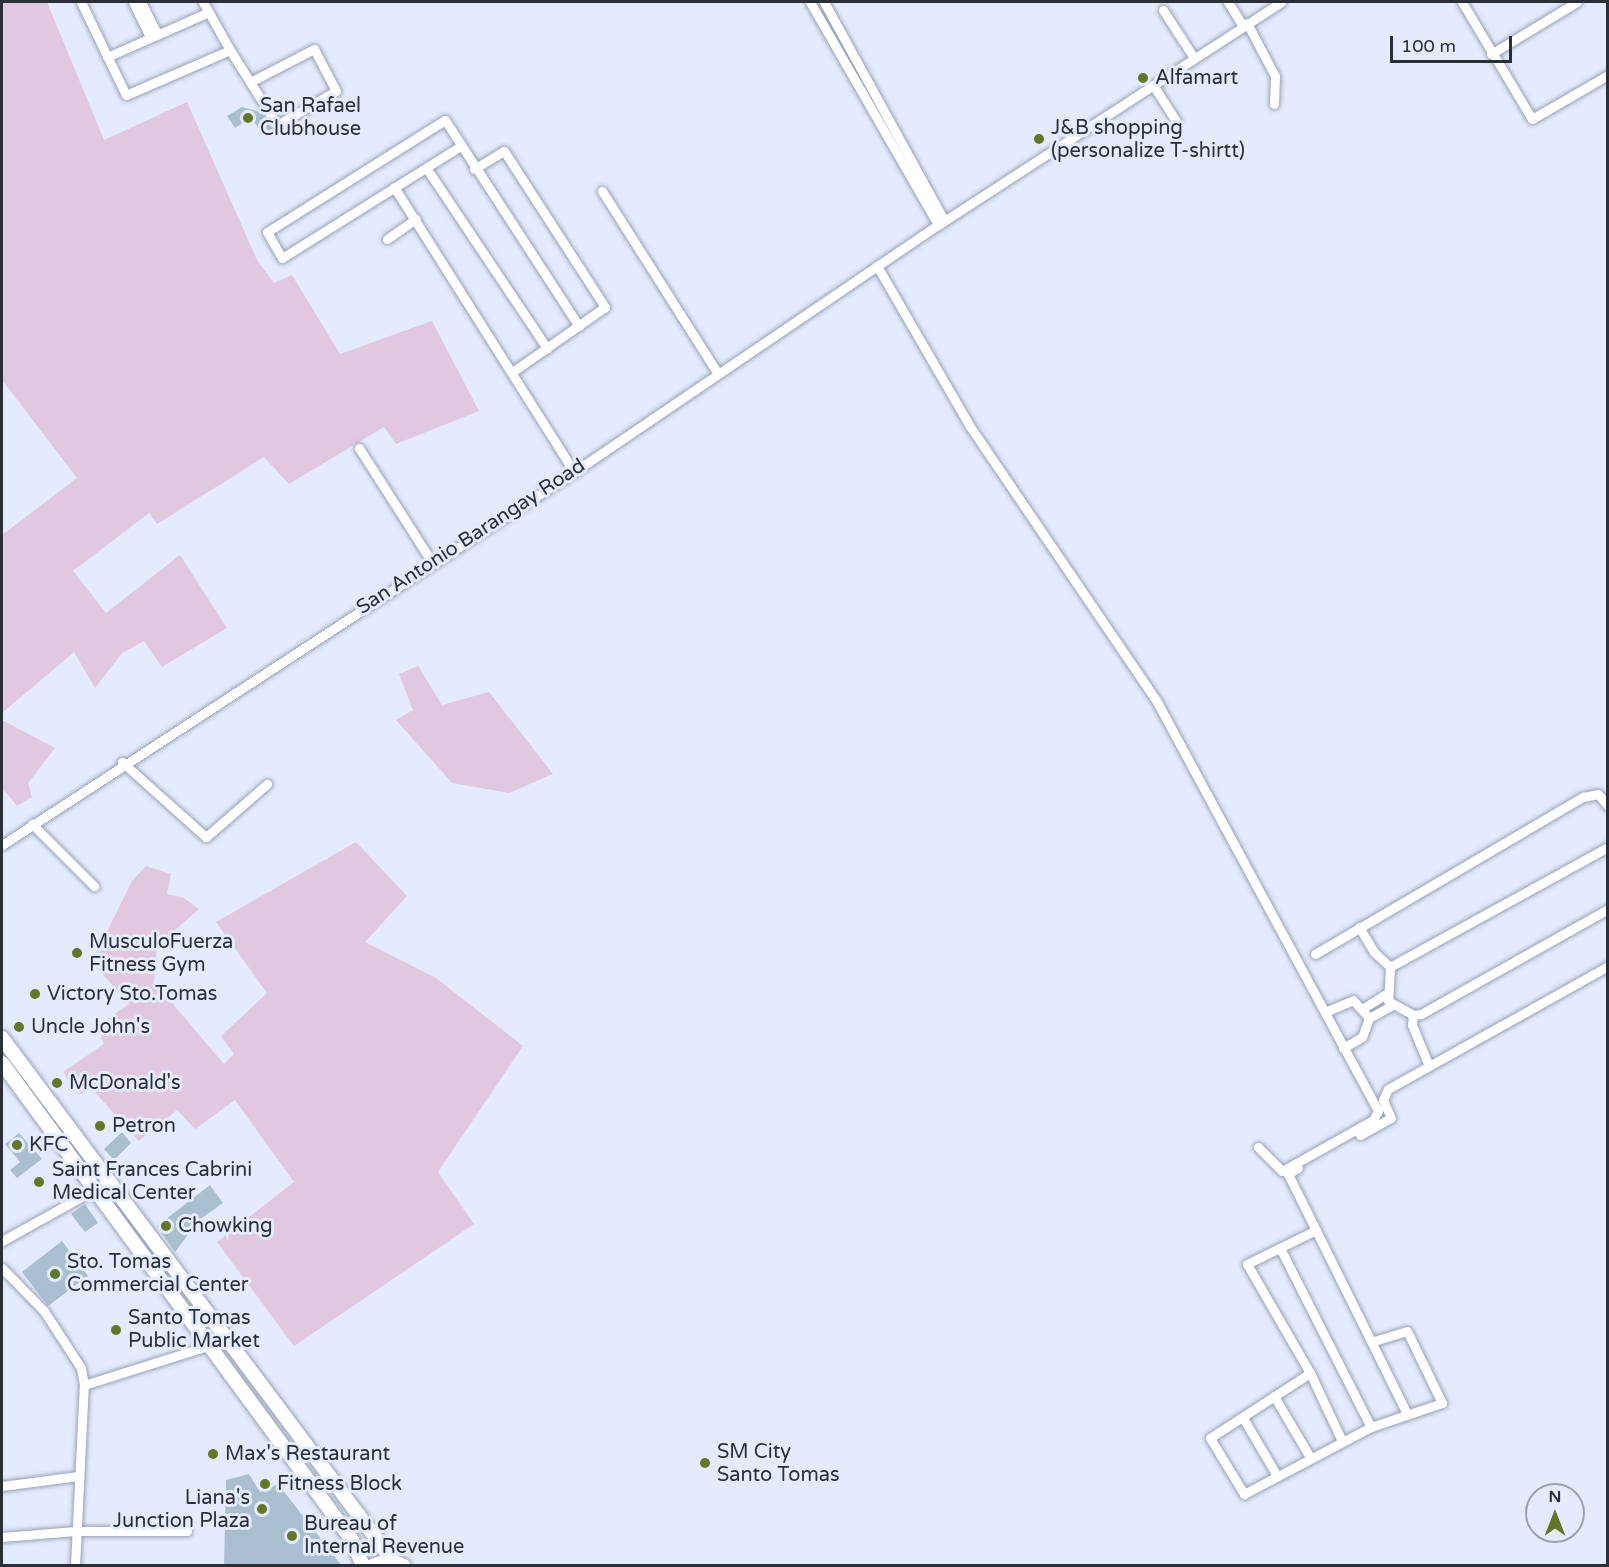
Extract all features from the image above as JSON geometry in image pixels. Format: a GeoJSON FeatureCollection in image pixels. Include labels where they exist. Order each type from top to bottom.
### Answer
{"type":"FeatureCollection","features":[{"type":"Feature","properties":{"kind":"highway"},"geometry":{"type":"LineString","coordinates":[[2,1038],[108,1182],[398,1563]]}},
{"type":"Feature","properties":{"kind":"highway"},"geometry":{"type":"LineString","coordinates":[[2,1063],[352,1540],[363,1566]]}},
{"type":"Feature","properties":{"kind":"highway"},"geometry":{"type":"LineString","coordinates":[[372,1566],[398,1563]]}},
{"type":"Feature","properties":{"kind":"street"},"geometry":{"type":"LineString","coordinates":[[81,2],[126,95],[230,50]]}},
{"type":"Feature","properties":{"kind":"street"},"geometry":{"type":"LineString","coordinates":[[133,2],[154,35]]}},
{"type":"Feature","properties":{"kind":"street"},"geometry":{"type":"LineString","coordinates":[[141,2],[154,35]]}},
{"type":"Feature","properties":{"kind":"street"},"geometry":{"type":"LineString","coordinates":[[203,2],[230,50],[250,82],[277,125],[336,91],[314,49],[250,82]]}},
{"type":"Feature","properties":{"kind":"street"},"geometry":{"type":"LineString","coordinates":[[810,2],[941,223]]}},
{"type":"Feature","properties":{"kind":"street"},"geometry":{"type":"LineString","coordinates":[[824,2],[941,223]]}},
{"type":"Feature","properties":{"kind":"street"},"geometry":{"type":"LineString","coordinates":[[1228,2],[1245,25],[1275,76],[1274,104]]}},
{"type":"Feature","properties":{"kind":"street","name":"San Antonio Barangay Road"},"geometry":{"type":"LineString","coordinates":[[2,845],[122,762],[574,472],[717,372],[941,223],[1281,2]]}},
{"type":"Feature","properties":{"kind":"street"},"geometry":{"type":"LineString","coordinates":[[1462,2],[1491,54],[1532,119],[1608,75]]}},
{"type":"Feature","properties":{"kind":"street"},"geometry":{"type":"LineString","coordinates":[[1491,54],[1577,2]]}},
{"type":"Feature","properties":{"kind":"street"},"geometry":{"type":"LineString","coordinates":[[1163,10],[1194,58]]}},
{"type":"Feature","properties":{"kind":"street"},"geometry":{"type":"LineString","coordinates":[[107,57],[209,12]]}},
{"type":"Feature","properties":{"kind":"street"},"geometry":{"type":"LineString","coordinates":[[1153,85],[1176,121]]}},
{"type":"Feature","properties":{"kind":"street"},"geometry":{"type":"LineString","coordinates":[[459,147],[282,258],[267,232],[445,120],[459,147],[579,326]]}},
{"type":"Feature","properties":{"kind":"street"},"geometry":{"type":"LineString","coordinates":[[474,169],[504,151],[605,307],[512,372]]}},
{"type":"Feature","properties":{"kind":"street"},"geometry":{"type":"LineString","coordinates":[[427,169],[548,348]]}},
{"type":"Feature","properties":{"kind":"street"},"geometry":{"type":"LineString","coordinates":[[394,187],[512,372],[532,412],[574,472]]}},
{"type":"Feature","properties":{"kind":"street"},"geometry":{"type":"LineString","coordinates":[[602,192],[717,372]]}},
{"type":"Feature","properties":{"kind":"street"},"geometry":{"type":"LineString","coordinates":[[387,239],[416,219]]}},
{"type":"Feature","properties":{"kind":"street"},"geometry":{"type":"LineString","coordinates":[[877,266],[969,425],[1156,700],[1378,1111],[1373,1120],[1282,1171],[1258,1147]]}},
{"type":"Feature","properties":{"kind":"street"},"geometry":{"type":"LineString","coordinates":[[359,448],[432,562]]}},
{"type":"Feature","properties":{"kind":"street"},"geometry":{"type":"LineString","coordinates":[[122,762],[206,837],[267,784]]}},
{"type":"Feature","properties":{"kind":"street"},"geometry":{"type":"LineString","coordinates":[[1315,954],[1583,797],[1598,794],[1608,806]]}},
{"type":"Feature","properties":{"kind":"street"},"geometry":{"type":"LineString","coordinates":[[32,824],[94,886]]}},
{"type":"Feature","properties":{"kind":"street"},"geometry":{"type":"LineString","coordinates":[[1390,966],[1608,847]]}},
{"type":"Feature","properties":{"kind":"street"},"geometry":{"type":"LineString","coordinates":[[1413,1015],[1608,909]]}},
{"type":"Feature","properties":{"kind":"street"},"geometry":{"type":"LineString","coordinates":[[1359,927],[1374,952],[1390,966]]}},
{"type":"Feature","properties":{"kind":"street"},"geometry":{"type":"LineString","coordinates":[[1390,966],[1386,994],[1391,1006],[1413,1015]]}},
{"type":"Feature","properties":{"kind":"street"},"geometry":{"type":"LineString","coordinates":[[1406,1412],[1288,1174],[1391,1118],[1383,1100],[1388,1089],[1608,966]]}},
{"type":"Feature","properties":{"kind":"street"},"geometry":{"type":"LineString","coordinates":[[1362,1009],[1386,994]]}},
{"type":"Feature","properties":{"kind":"street"},"geometry":{"type":"LineString","coordinates":[[1325,1012],[1343,1001],[1353,1000],[1368,1018]]}},
{"type":"Feature","properties":{"kind":"street"},"geometry":{"type":"LineString","coordinates":[[1343,1048],[1362,1037],[1368,1018],[1391,1006]]}},
{"type":"Feature","properties":{"kind":"street"},"geometry":{"type":"LineString","coordinates":[[1413,1015],[1412,1024],[1429,1066]]}},
{"type":"Feature","properties":{"kind":"street"},"geometry":{"type":"LineString","coordinates":[[2,1241],[108,1182]]}},
{"type":"Feature","properties":{"kind":"street"},"geometry":{"type":"LineString","coordinates":[[1316,1230],[1247,1264],[1310,1373],[1342,1441]]}},
{"type":"Feature","properties":{"kind":"street"},"geometry":{"type":"LineString","coordinates":[[1280,1248],[1371,1427]]}},
{"type":"Feature","properties":{"kind":"street"},"geometry":{"type":"LineString","coordinates":[[2,1268],[44,1311],[81,1368],[84,1384],[75,1566]]}},
{"type":"Feature","properties":{"kind":"street"},"geometry":{"type":"LineString","coordinates":[[1310,1373],[1210,1438],[1244,1494],[1276,1474],[1371,1427],[1406,1412],[1442,1403],[1407,1331],[1372,1342]]}},
{"type":"Feature","properties":{"kind":"street"},"geometry":{"type":"LineString","coordinates":[[84,1384],[211,1345]]}},
{"type":"Feature","properties":{"kind":"street"},"geometry":{"type":"LineString","coordinates":[[1274,1396],[1310,1457]]}},
{"type":"Feature","properties":{"kind":"street"},"geometry":{"type":"LineString","coordinates":[[1243,1418],[1276,1474]]}},
{"type":"Feature","properties":{"kind":"street"},"geometry":{"type":"LineString","coordinates":[[2,1486],[78,1476]]}},
{"type":"Feature","properties":{"kind":"street"},"geometry":{"type":"LineString","coordinates":[[2,1537],[76,1531],[187,1531]]}},
{"type":"Feature","properties":{"kind":"shaded area"},"geometry":{"type":"Polygon","coordinates":[[[2,2],[47,2],[104,140],[187,102],[257,260],[274,283],[292,275],[340,354],[432,321],[479,411],[396,444],[384,427],[289,484],[264,457],[157,524],[149,513],[73,571],[106,613],[180,555],[227,628],[162,667],[144,641],[122,653],[95,688],[74,652],[2,713],[2,535],[77,478],[2,380],[2,2]]]}},
{"type":"Feature","properties":{"kind":"shaded area"},"geometry":{"type":"Polygon","coordinates":[[[418,666],[442,705],[489,692],[553,774],[509,793],[452,783],[396,720],[413,710],[399,674],[418,666]]]}},
{"type":"Feature","properties":{"kind":"shaded area"},"geometry":{"type":"Polygon","coordinates":[[[2,720],[55,748],[28,783],[32,797],[17,806],[5,791],[2,793],[2,720]]]}},
{"type":"Feature","properties":{"kind":"shaded area"},"geometry":{"type":"Polygon","coordinates":[[[356,842],[407,896],[365,942],[436,978],[523,1046],[438,1172],[474,1224],[294,1346],[217,1242],[294,1182],[235,1100],[195,1129],[177,1110],[139,1141],[92,1089],[78,1095],[63,1072],[104,1044],[97,1026],[129,1004],[92,962],[132,881],[146,866],[171,874],[167,894],[184,898],[199,909],[157,946],[154,982],[224,1064],[234,1054],[221,1036],[267,993],[216,922],[356,842]]]}},
{"type":"Feature","properties":{"kind":"building","name":"San Rafael Clubhouse"},"geometry":{"type":"Polygon","coordinates":[[[242,107],[261,112],[272,129],[262,135],[256,124],[246,121],[235,128],[227,116],[242,107]]]}},
{"type":"Feature","properties":{"kind":"building"},"geometry":{"type":"Polygon","coordinates":[[[122,1132],[131,1143],[114,1160],[104,1149],[122,1132]]]}},
{"type":"Feature","properties":{"kind":"building"},"geometry":{"type":"Polygon","coordinates":[[[19,1133],[42,1159],[17,1178],[10,1170],[20,1162],[5,1144],[19,1133]]]}},
{"type":"Feature","properties":{"kind":"building"},"geometry":{"type":"Polygon","coordinates":[[[210,1185],[223,1203],[199,1220],[175,1252],[157,1226],[210,1185]]]}},
{"type":"Feature","properties":{"kind":"building"},"geometry":{"type":"Polygon","coordinates":[[[85,1204],[98,1223],[85,1232],[71,1214],[85,1204]]]}},
{"type":"Feature","properties":{"kind":"building","name":"Sto. Tomas Commercial Center"},"geometry":{"type":"Polygon","coordinates":[[[62,1241],[88,1276],[48,1306],[22,1272],[62,1241]]]}},
{"type":"Feature","properties":{"kind":"building","name":"Liana's Junction Plaza"},"geometry":{"type":"Polygon","coordinates":[[[249,1474],[260,1492],[278,1484],[342,1566],[224,1566],[226,1480],[249,1474]]]}},
{"type":"Feature","properties":{"kind":"place","name":"Alfamart"},"geometry":{"type":"Point","coordinates":[1143,78]}},
{"type":"Feature","properties":{"kind":"place","name":"San Rafael Clubhouse"},"geometry":{"type":"Point","coordinates":[248,118]}},
{"type":"Feature","properties":{"kind":"place","name":"J&B shopping (personalize T-shirtt)"},"geometry":{"type":"Point","coordinates":[1039,139]}},
{"type":"Feature","properties":{"kind":"place","name":"MusculoFuerza Fitness Gym"},"geometry":{"type":"Point","coordinates":[77,953]}},
{"type":"Feature","properties":{"kind":"place","name":"Victory Sto.Tomas"},"geometry":{"type":"Point","coordinates":[35,994]}},
{"type":"Feature","properties":{"kind":"place","name":"Uncle John's"},"geometry":{"type":"Point","coordinates":[19,1027]}},
{"type":"Feature","properties":{"kind":"place","name":"McDonald's"},"geometry":{"type":"Point","coordinates":[57,1083]}},
{"type":"Feature","properties":{"kind":"place","name":"Petron"},"geometry":{"type":"Point","coordinates":[100,1126]}},
{"type":"Feature","properties":{"kind":"place","name":"KFC"},"geometry":{"type":"Point","coordinates":[17,1145]}},
{"type":"Feature","properties":{"kind":"place","name":"Saint Frances Cabrini Medical Center"},"geometry":{"type":"Point","coordinates":[39,1182]}},
{"type":"Feature","properties":{"kind":"place","name":"Chowking"},"geometry":{"type":"Point","coordinates":[166,1226]}},
{"type":"Feature","properties":{"kind":"place","name":"Sto. Tomas Commercial Center"},"geometry":{"type":"Point","coordinates":[55,1274]}},
{"type":"Feature","properties":{"kind":"place","name":"Santo Tomas Public Market"},"geometry":{"type":"Point","coordinates":[116,1330]}},
{"type":"Feature","properties":{"kind":"place","name":"Max's Restaurant"},"geometry":{"type":"Point","coordinates":[213,1454]}},
{"type":"Feature","properties":{"kind":"place","name":"SM City Santo Tomas"},"geometry":{"type":"Point","coordinates":[705,1463]}},
{"type":"Feature","properties":{"kind":"place","name":"Fitness Block"},"geometry":{"type":"Point","coordinates":[265,1484]}},
{"type":"Feature","properties":{"kind":"place","name":"Liana's Junction Plaza"},"geometry":{"type":"Point","coordinates":[262,1509]}},
{"type":"Feature","properties":{"kind":"place","name":"Bureau of Internal Revenue"},"geometry":{"type":"Point","coordinates":[292,1536]}}]}
